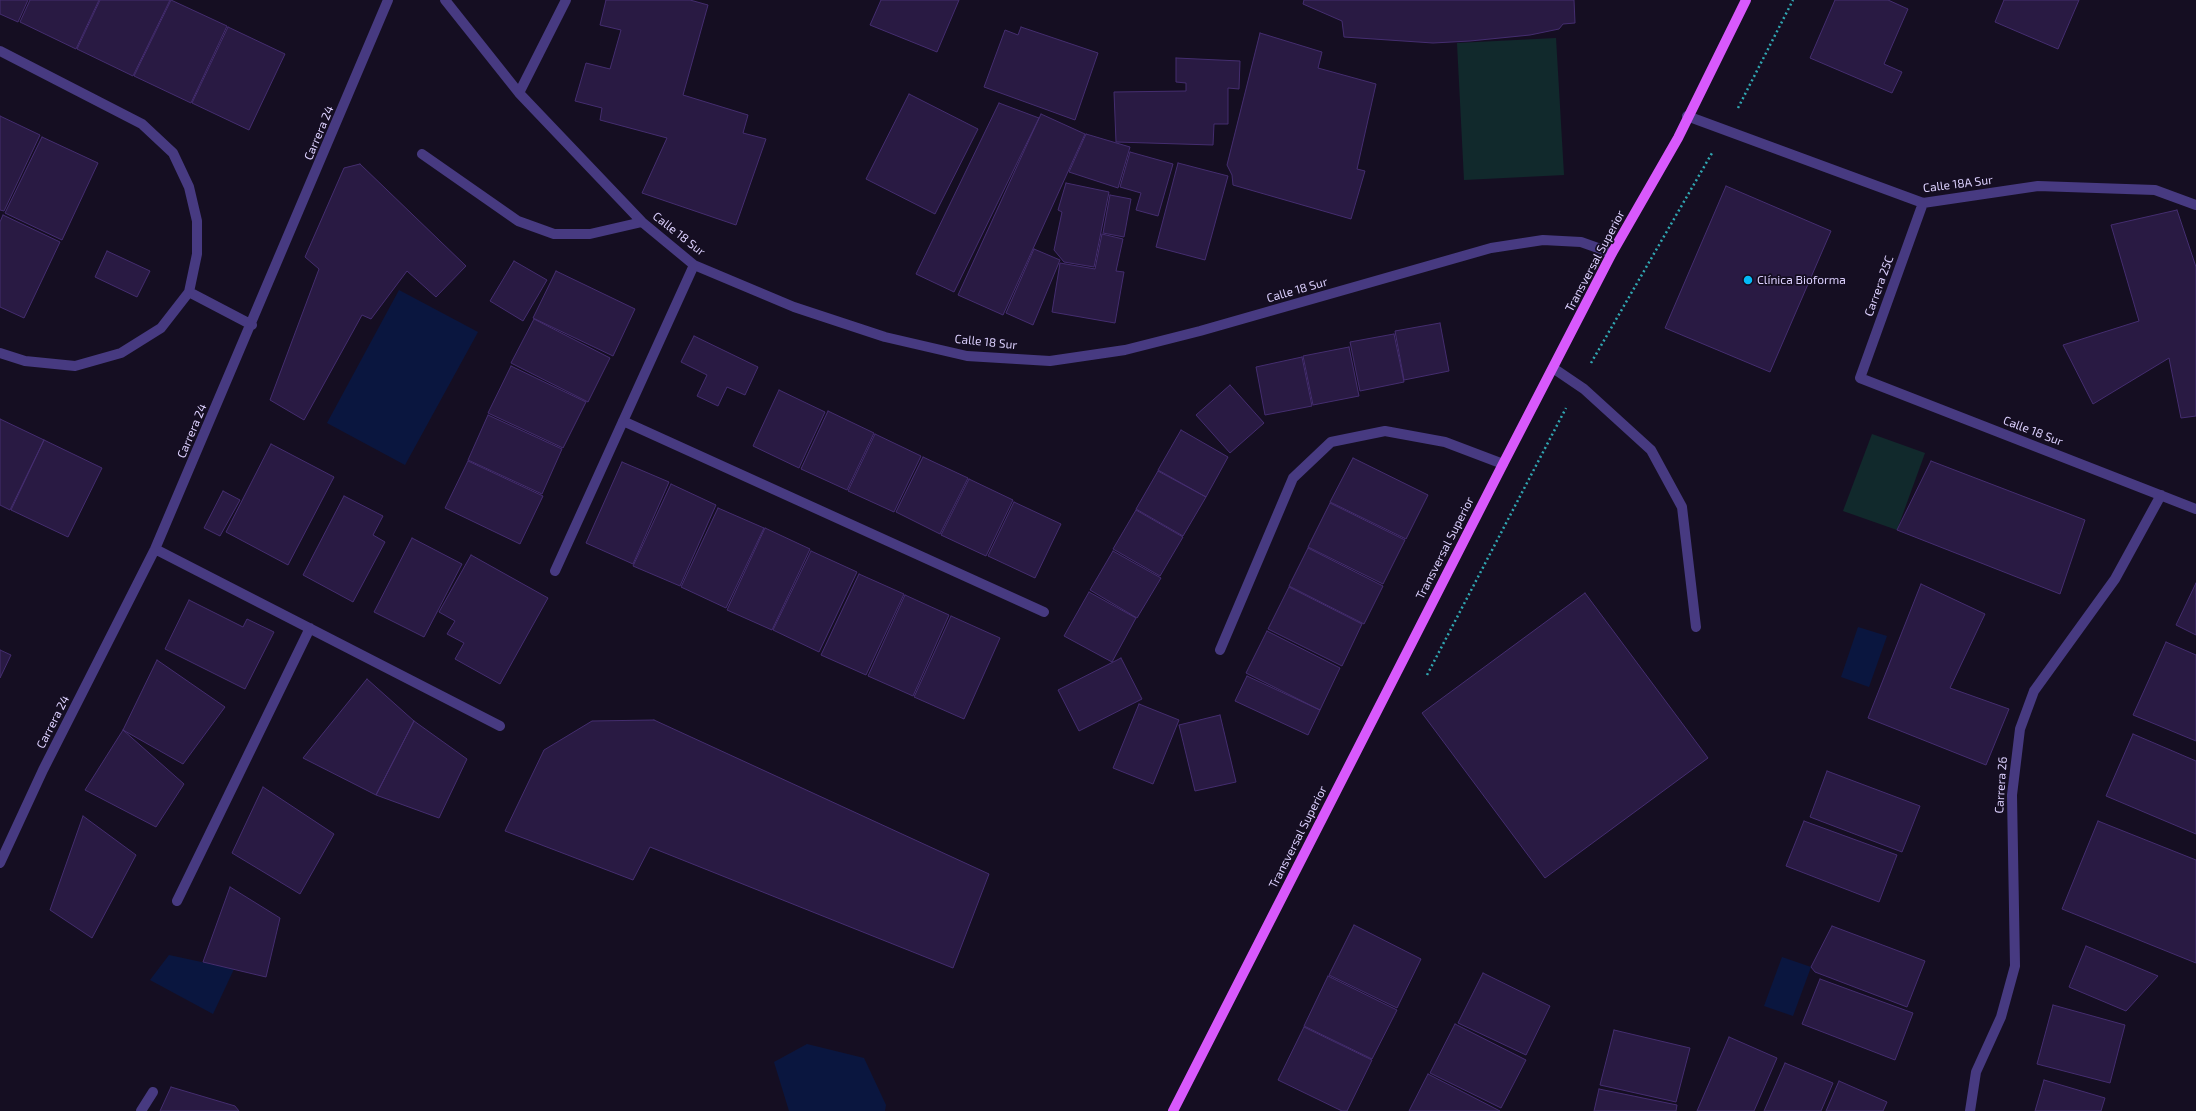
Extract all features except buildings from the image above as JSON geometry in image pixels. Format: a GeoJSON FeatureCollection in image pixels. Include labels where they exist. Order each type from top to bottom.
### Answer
{"type":"FeatureCollection","features":[{"type":"Feature","properties":{"kind":"main road","name":"Transversal Superior"},"geometry":{"type":"LineString","coordinates":[[1173,1111],[1503,464],[1612,254],[1678,138],[1687,116],[1746,0]]}},
{"type":"Feature","properties":{"kind":"street","name":"Carrera 24"},"geometry":{"type":"LineString","coordinates":[[0,863],[43,770],[155,549],[252,325],[388,0]]}},
{"type":"Feature","properties":{"kind":"street","name":"Calle 18 Sur"},"geometry":{"type":"LineString","coordinates":[[445,0],[519,93],[642,222],[694,265],[794,307],[885,337],[967,356],[1050,361],[1125,350],[1200,331],[1491,248],[1543,240],[1581,242],[1612,254]]}},
{"type":"Feature","properties":{"kind":"street"},"geometry":{"type":"LineString","coordinates":[[519,93],[566,0]]}},
{"type":"Feature","properties":{"kind":"street"},"geometry":{"type":"LineString","coordinates":[[0,51],[142,124],[173,153],[189,187],[197,221],[197,254],[189,292],[161,328],[121,353],[75,366],[24,361],[0,353]]}},
{"type":"Feature","properties":{"kind":"street","name":"Calle 18A Sur"},"geometry":{"type":"LineString","coordinates":[[1687,116],[1923,203],[2038,186],[2155,190],[2196,205]]}},
{"type":"Feature","properties":{"kind":"street"},"geometry":{"type":"LineString","coordinates":[[422,154],[518,221],[554,234],[590,234],[642,222]]}},
{"type":"Feature","properties":{"kind":"street","name":"Carrera 25C"},"geometry":{"type":"LineString","coordinates":[[1860,378],[1923,203]]}},
{"type":"Feature","properties":{"kind":"street"},"geometry":{"type":"LineString","coordinates":[[555,571],[694,265]]}},
{"type":"Feature","properties":{"kind":"street"},"geometry":{"type":"LineString","coordinates":[[189,292],[252,325]]}},
{"type":"Feature","properties":{"kind":"street"},"geometry":{"type":"LineString","coordinates":[[1553,368],[1578,385],[1651,450],[1682,507],[1696,627]]}},
{"type":"Feature","properties":{"kind":"street","name":"Calle 18 Sur"},"geometry":{"type":"LineString","coordinates":[[1860,378],[2196,509]]}},
{"type":"Feature","properties":{"kind":"street"},"geometry":{"type":"LineString","coordinates":[[623,421],[1044,612]]}},
{"type":"Feature","properties":{"kind":"street"},"geometry":{"type":"LineString","coordinates":[[1220,650],[1293,478],[1331,442],[1385,431],[1445,442],[1503,464]]}},
{"type":"Feature","properties":{"kind":"street","name":"Carrera 26"},"geometry":{"type":"LineString","coordinates":[[1970,1111],[1976,1072],[2001,1017],[2015,966],[2012,794],[2020,729],[2034,691],[2115,579],[2161,495]]}},
{"type":"Feature","properties":{"kind":"street"},"geometry":{"type":"LineString","coordinates":[[155,549],[500,726]]}},
{"type":"Feature","properties":{"kind":"street"},"geometry":{"type":"LineString","coordinates":[[177,902],[310,628]]}},
{"type":"Feature","properties":{"kind":"street"},"geometry":{"type":"LineString","coordinates":[[141,1111],[153,1092]]}},
{"type":"Feature","properties":{"kind":"path"},"geometry":{"type":"LineString","coordinates":[[1424,681],[1578,385],[1726,130],[1754,79],[1792,0]]}},
{"type":"Feature","properties":{"kind":"green space"},"geometry":{"type":"Polygon","coordinates":[[[1556,38],[1564,175],[1464,180],[1457,43],[1556,38]]]}},
{"type":"Feature","properties":{"kind":"green space"},"geometry":{"type":"Polygon","coordinates":[[[1872,434],[1925,453],[1897,530],[1843,511],[1872,434]]]}},
{"type":"Feature","properties":{"kind":"water"},"geometry":{"type":"Polygon","coordinates":[[[399,290],[478,332],[405,465],[327,423],[399,290]]]}},
{"type":"Feature","properties":{"kind":"water"},"geometry":{"type":"Polygon","coordinates":[[[1858,627],[1887,636],[1869,687],[1841,677],[1858,627]]]}},
{"type":"Feature","properties":{"kind":"water"},"geometry":{"type":"Polygon","coordinates":[[[169,955],[234,969],[213,1014],[150,980],[169,955]]]}},
{"type":"Feature","properties":{"kind":"water"},"geometry":{"type":"Polygon","coordinates":[[[1782,957],[1811,967],[1793,1016],[1764,1006],[1782,957]]]}},
{"type":"Feature","properties":{"kind":"water"},"geometry":{"type":"Polygon","coordinates":[[[807,1044],[864,1058],[886,1105],[885,1111],[789,1111],[774,1062],[807,1044]]]}},
{"type":"Feature","properties":{"kind":"place","name":"Clínica Bioforma"},"geometry":{"type":"Point","coordinates":[1748,280]}}]}
